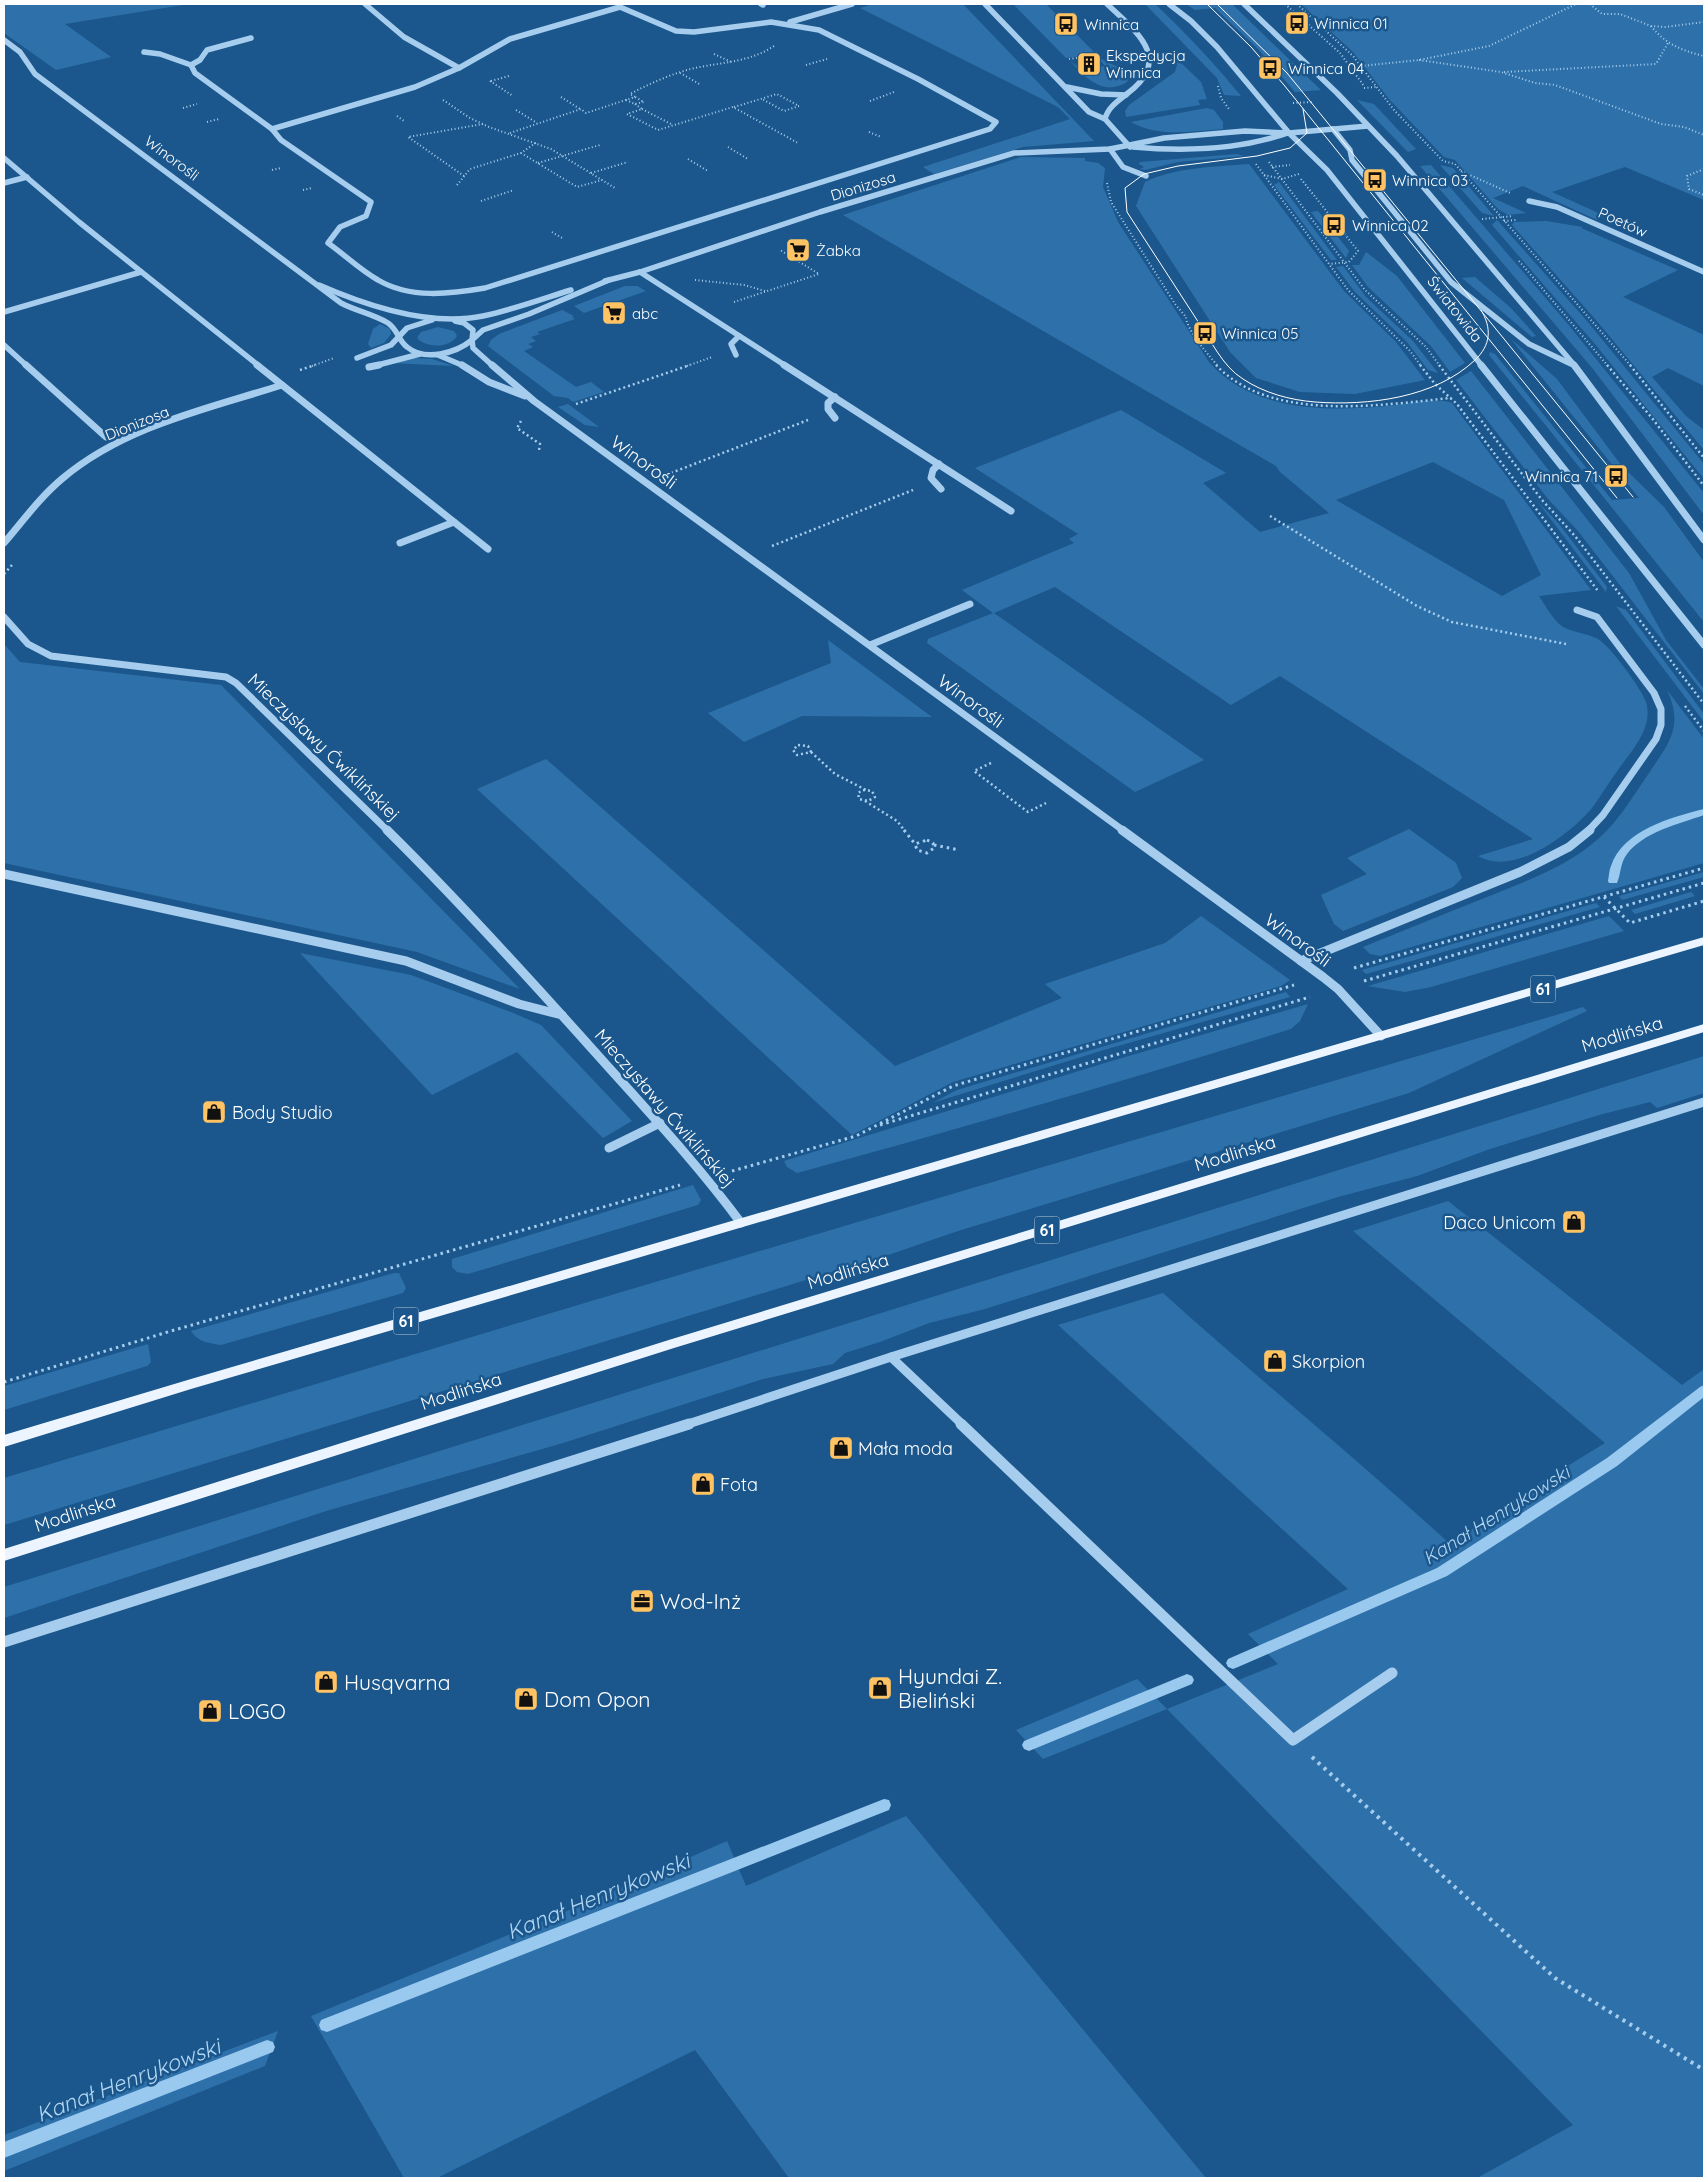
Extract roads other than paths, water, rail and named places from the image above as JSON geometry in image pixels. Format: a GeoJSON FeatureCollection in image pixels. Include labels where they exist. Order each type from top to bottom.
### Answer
{"type":"FeatureCollection","features":[{"type":"Feature","properties":{"kind":"main road","name":"61"},"geometry":{"type":"LineString","coordinates":[[4,1441],[1704,941]]}},
{"type":"Feature","properties":{"kind":"main road","name":"Modlińska"},"geometry":{"type":"LineString","coordinates":[[4,1555],[672,1344],[1704,1028]]}},
{"type":"Feature","properties":{"kind":"street"},"geometry":{"type":"LineString","coordinates":[[365,4],[404,37],[459,68]]}},
{"type":"Feature","properties":{"kind":"street"},"geometry":{"type":"LineString","coordinates":[[144,52],[160,54],[191,66],[195,73],[272,129],[281,140],[371,202],[366,216],[340,227],[328,243],[385,284],[416,292],[454,294],[485,288],[994,126],[996,122],[909,74],[819,30],[788,23],[771,22],[694,32],[676,31],[615,4]]}},
{"type":"Feature","properties":{"kind":"street"},"geometry":{"type":"LineString","coordinates":[[272,129],[419,85],[459,68],[510,39],[632,4]]}},
{"type":"Feature","properties":{"kind":"street"},"geometry":{"type":"LineString","coordinates":[[788,23],[852,4]]}},
{"type":"Feature","properties":{"kind":"street"},"geometry":{"type":"LineString","coordinates":[[986,4],[1089,112],[1106,119],[1130,146]]}},
{"type":"Feature","properties":{"kind":"street"},"geometry":{"type":"LineString","coordinates":[[1106,119],[1107,111],[1144,78],[1150,66],[1149,54],[1141,37],[1107,4]]}},
{"type":"Feature","properties":{"kind":"street","name":"Światowida"},"geometry":{"type":"LineString","coordinates":[[1169,4],[1191,21],[1217,47],[1289,133],[1327,170],[1704,645]]}},
{"type":"Feature","properties":{"kind":"street"},"geometry":{"type":"LineString","coordinates":[[1244,4],[1397,156],[1576,367],[1704,540]]}},
{"type":"Feature","properties":{"kind":"street"},"geometry":{"type":"LineString","coordinates":[[191,66],[200,60],[207,50],[251,38]]}},
{"type":"Feature","properties":{"kind":"street","name":"Winorośli"},"geometry":{"type":"LineString","coordinates":[[4,40],[14,48],[35,74],[347,307],[394,326],[401,337],[400,341],[407,348],[453,360],[489,382],[534,400]]}},
{"type":"Feature","properties":{"kind":"street"},"geometry":{"type":"LineString","coordinates":[[4,48],[14,48]]}},
{"type":"Feature","properties":{"kind":"street"},"geometry":{"type":"LineString","coordinates":[[1067,87],[1101,94],[1126,95]]}},
{"type":"Feature","properties":{"kind":"street","name":"Dionizosa"},"geometry":{"type":"LineString","coordinates":[[448,319],[482,316],[640,272],[835,207],[1014,153],[1075,152],[1110,149],[1184,136],[1258,130],[1289,133],[1368,126]]}},
{"type":"Feature","properties":{"kind":"street"},"geometry":{"type":"LineString","coordinates":[[1333,129],[1350,150],[1352,160],[1451,282],[1529,344],[1576,367]]}},
{"type":"Feature","properties":{"kind":"street","name":"Dionizosa"},"geometry":{"type":"LineString","coordinates":[[1130,146],[1172,150],[1272,140],[1289,133]]}},
{"type":"Feature","properties":{"kind":"street"},"geometry":{"type":"LineString","coordinates":[[1110,149],[1123,167],[1146,176]]}},
{"type":"Feature","properties":{"kind":"street"},"geometry":{"type":"LineString","coordinates":[[4,158],[79,222],[488,550]]}},
{"type":"Feature","properties":{"kind":"street"},"geometry":{"type":"LineString","coordinates":[[4,183],[27,177]]}},
{"type":"Feature","properties":{"kind":"street","name":"Poetów"},"geometry":{"type":"LineString","coordinates":[[1529,201],[1557,208],[1595,223],[1704,272]]}},
{"type":"Feature","properties":{"kind":"street"},"geometry":{"type":"LineString","coordinates":[[4,312],[141,272]]}},
{"type":"Feature","properties":{"kind":"street"},"geometry":{"type":"LineString","coordinates":[[640,272],[1011,510]]}},
{"type":"Feature","properties":{"kind":"street","name":"Dionizosa"},"geometry":{"type":"LineString","coordinates":[[472,340],[483,330],[529,314],[609,280]]}},
{"type":"Feature","properties":{"kind":"street","name":"Winorośli"},"geometry":{"type":"LineString","coordinates":[[319,285],[335,292],[400,312],[448,319],[470,326],[473,330],[473,348],[479,355],[534,400],[1301,961],[1338,989],[1381,1036]]}},
{"type":"Feature","properties":{"kind":"street"},"geometry":{"type":"LineString","coordinates":[[357,358],[388,347],[401,337],[407,328],[421,322],[448,319]]}},
{"type":"Feature","properties":{"kind":"street"},"geometry":{"type":"LineString","coordinates":[[734,352],[731,344],[739,336]]}},
{"type":"Feature","properties":{"kind":"street"},"geometry":{"type":"LineString","coordinates":[[369,367],[408,355],[455,350],[472,340]]}},
{"type":"Feature","properties":{"kind":"street"},"geometry":{"type":"LineString","coordinates":[[4,345],[106,437]]}},
{"type":"Feature","properties":{"kind":"street","name":"Dionizosa"},"geometry":{"type":"LineString","coordinates":[[4,543],[43,496],[72,470],[114,444],[153,427],[282,385]]}},
{"type":"Feature","properties":{"kind":"street"},"geometry":{"type":"LineString","coordinates":[[835,397],[828,403],[829,412],[835,418]]}},
{"type":"Feature","properties":{"kind":"street"},"geometry":{"type":"LineString","coordinates":[[939,464],[933,470],[932,478],[933,482],[941,489]]}},
{"type":"Feature","properties":{"kind":"street"},"geometry":{"type":"LineString","coordinates":[[400,543],[454,522]]}},
{"type":"Feature","properties":{"kind":"street"},"geometry":{"type":"LineString","coordinates":[[870,645],[970,604]]}},
{"type":"Feature","properties":{"kind":"street"},"geometry":{"type":"LineString","coordinates":[[1301,961],[1547,860],[1589,831],[1602,815],[1656,739],[1661,725],[1661,709],[1654,693],[1597,617],[1576,610]]}},
{"type":"Feature","properties":{"kind":"street","name":"Mieczysławy Ćwiklińskiej"},"geometry":{"type":"LineString","coordinates":[[4,617],[32,650],[42,654],[64,659],[212,674],[226,678],[236,684],[432,874],[660,1123],[707,1177],[741,1224]]}},
{"type":"Feature","properties":{"kind":"street"},"geometry":{"type":"LineString","coordinates":[[4,874],[406,961],[519,1004],[562,1015]]}},
{"type":"Feature","properties":{"kind":"street"},"geometry":{"type":"LineString","coordinates":[[4,1642],[570,1463],[891,1357],[1704,1102]]}},
{"type":"Feature","properties":{"kind":"street"},"geometry":{"type":"LineString","coordinates":[[609,1148],[660,1123]]}},
{"type":"Feature","properties":{"kind":"street"},"geometry":{"type":"LineString","coordinates":[[891,1357],[1293,1740],[1392,1673]]}},
{"type":"Feature","properties":{"kind":"waterway","name":"Kanał Henrykowski"},"geometry":{"type":"LineString","coordinates":[[1613,881],[1616,865],[1623,852],[1633,842],[1661,827],[1704,812]]}},
{"type":"Feature","properties":{"kind":"waterway","name":"Kanał Henrykowski"},"geometry":{"type":"LineString","coordinates":[[1233,1663],[1442,1572],[1612,1462],[1704,1390]]}},
{"type":"Feature","properties":{"kind":"waterway","name":"Kanał Henrykowski"},"geometry":{"type":"LineString","coordinates":[[1029,1745],[1187,1680]]}},
{"type":"Feature","properties":{"kind":"waterway","name":"Kanał Henrykowski"},"geometry":{"type":"LineString","coordinates":[[327,2025],[884,1805]]}},
{"type":"Feature","properties":{"kind":"waterway","name":"Kanał Henrykowski"},"geometry":{"type":"LineString","coordinates":[[4,2150],[267,2047]]}},
{"type":"Feature","properties":{"kind":"tram line"},"geometry":{"type":"LineString","coordinates":[[1207,4],[1251,47],[1284,85],[1488,338]]}},
{"type":"Feature","properties":{"kind":"tram line"},"geometry":{"type":"LineString","coordinates":[[1217,4],[1287,73],[1482,312]]}},
{"type":"Feature","properties":{"kind":"tram line"},"geometry":{"type":"LineString","coordinates":[[1303,109],[1307,133],[1290,148],[1257,156],[1178,166],[1144,174],[1125,188],[1127,212],[1217,352],[1229,367],[1243,379],[1260,388],[1296,400],[1335,403],[1378,400],[1400,397],[1421,391],[1459,373],[1480,354],[1488,338]]}},
{"type":"Feature","properties":{"kind":"tram line"},"geometry":{"type":"LineString","coordinates":[[1482,312],[1633,497]]}},
{"type":"Feature","properties":{"kind":"tram line"},"geometry":{"type":"LineString","coordinates":[[1482,312],[1487,323],[1488,338]]}},
{"type":"Feature","properties":{"kind":"tram line"},"geometry":{"type":"LineString","coordinates":[[1488,338],[1617,498]]}},
{"type":"Feature","properties":{"kind":"place","name":"Winnica 01"},"geometry":{"type":"Point","coordinates":[1297,23]}},
{"type":"Feature","properties":{"kind":"place","name":"Winnica"},"geometry":{"type":"Point","coordinates":[1066,24]}},
{"type":"Feature","properties":{"kind":"place","name":"Ekspedycja Winnica"},"geometry":{"type":"Point","coordinates":[1089,64]}},
{"type":"Feature","properties":{"kind":"place","name":"Winnica 04"},"geometry":{"type":"Point","coordinates":[1270,68]}},
{"type":"Feature","properties":{"kind":"place","name":"Winnica 03"},"geometry":{"type":"Point","coordinates":[1375,180]}},
{"type":"Feature","properties":{"kind":"place","name":"Winnica 02"},"geometry":{"type":"Point","coordinates":[1334,225]}},
{"type":"Feature","properties":{"kind":"place","name":"Żabka"},"geometry":{"type":"Point","coordinates":[798,250]}},
{"type":"Feature","properties":{"kind":"place","name":"abc"},"geometry":{"type":"Point","coordinates":[614,313]}},
{"type":"Feature","properties":{"kind":"place","name":"Winnica 05"},"geometry":{"type":"Point","coordinates":[1205,333]}},
{"type":"Feature","properties":{"kind":"place","name":"Winnica 71"},"geometry":{"type":"Point","coordinates":[1616,476]}},
{"type":"Feature","properties":{"kind":"place","name":"Body Studio"},"geometry":{"type":"Point","coordinates":[214,1112]}},
{"type":"Feature","properties":{"kind":"place","name":"Daco Unicom"},"geometry":{"type":"Point","coordinates":[1574,1222]}},
{"type":"Feature","properties":{"kind":"place","name":"Skorpion"},"geometry":{"type":"Point","coordinates":[1275,1361]}},
{"type":"Feature","properties":{"kind":"place","name":"Mała moda"},"geometry":{"type":"Point","coordinates":[841,1448]}},
{"type":"Feature","properties":{"kind":"place","name":"Fota"},"geometry":{"type":"Point","coordinates":[703,1484]}},
{"type":"Feature","properties":{"kind":"place","name":"Wod-Inż"},"geometry":{"type":"Point","coordinates":[642,1601]}},
{"type":"Feature","properties":{"kind":"place","name":"Husqvarna"},"geometry":{"type":"Point","coordinates":[326,1682]}},
{"type":"Feature","properties":{"kind":"place","name":"Hyundai Z. Bieliński"},"geometry":{"type":"Point","coordinates":[880,1688]}},
{"type":"Feature","properties":{"kind":"place","name":"Dom Opon"},"geometry":{"type":"Point","coordinates":[526,1699]}},
{"type":"Feature","properties":{"kind":"place","name":"LOGO"},"geometry":{"type":"Point","coordinates":[210,1711]}}]}
